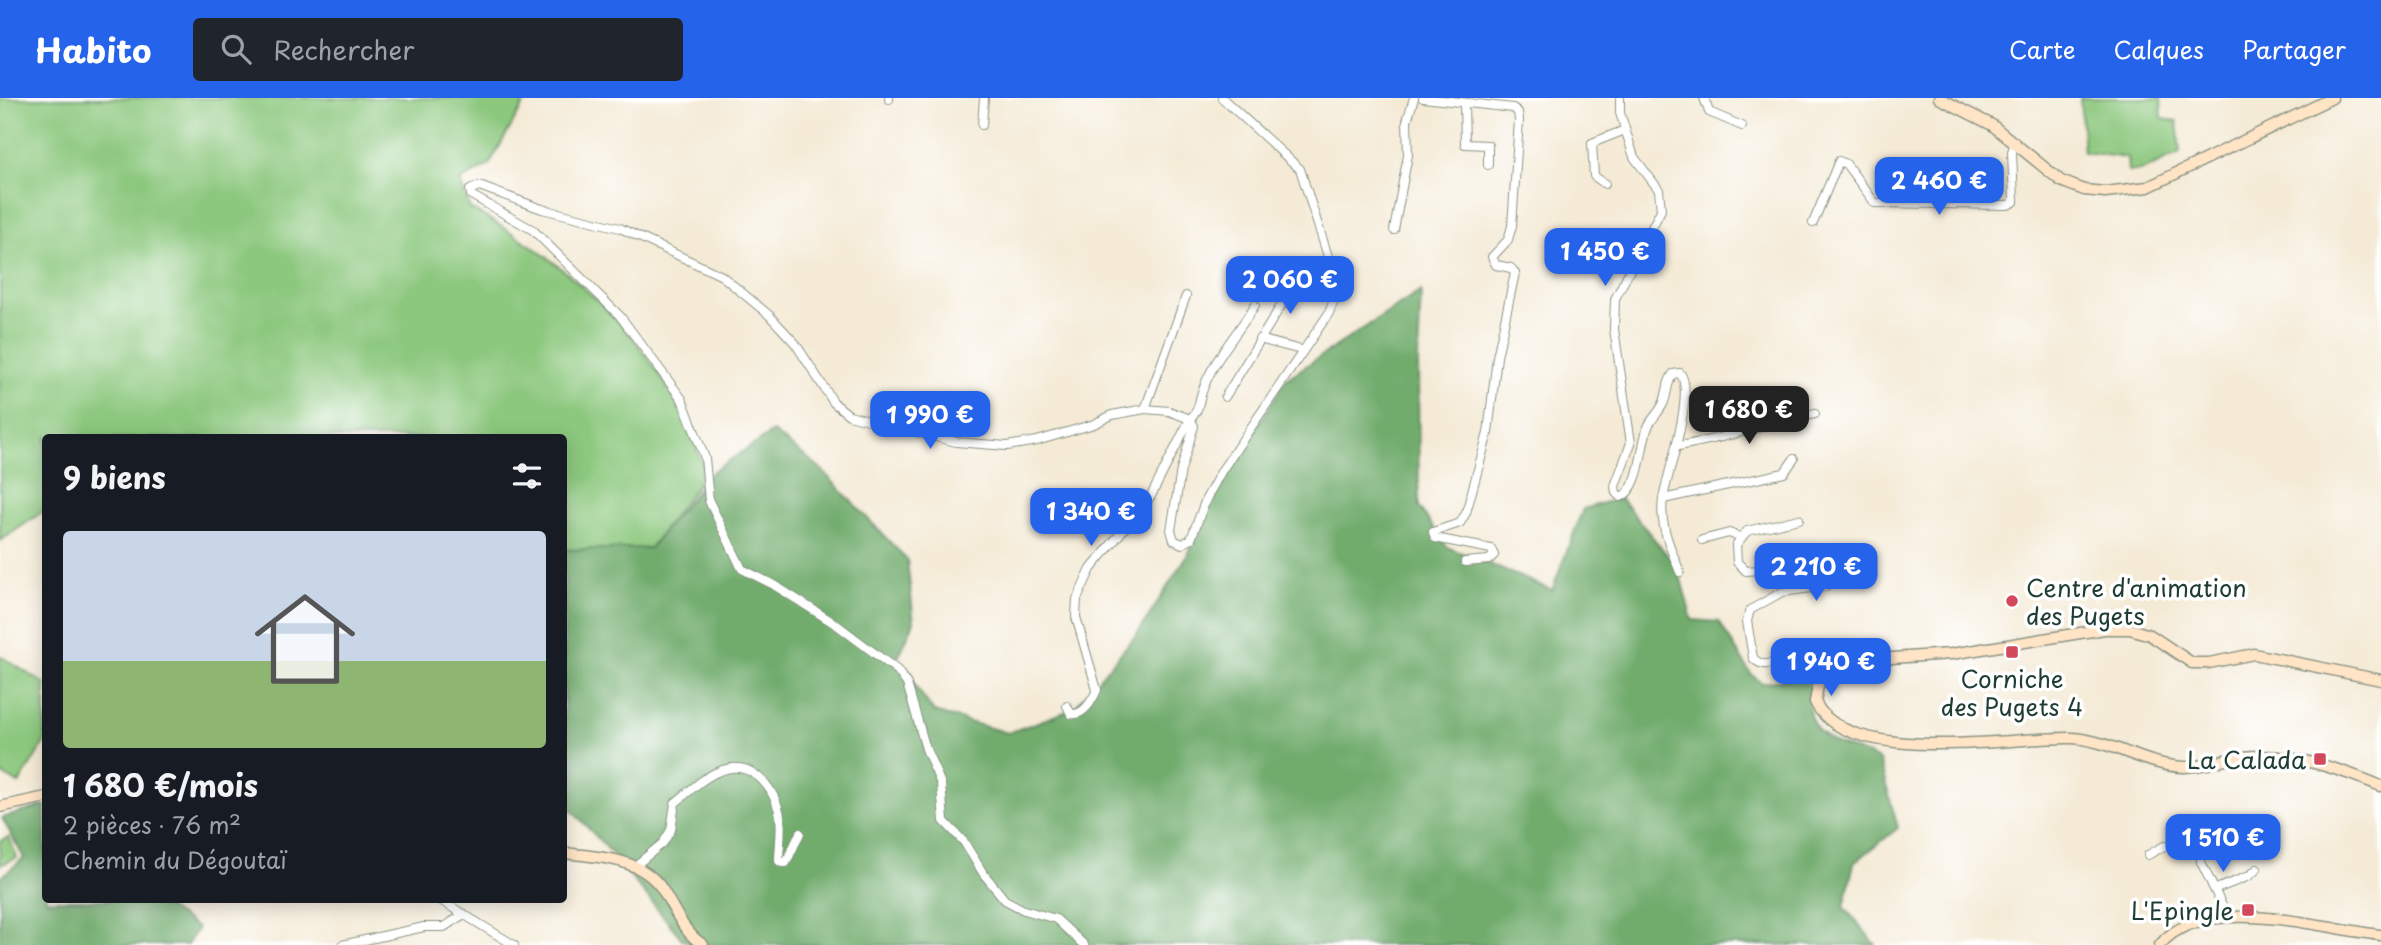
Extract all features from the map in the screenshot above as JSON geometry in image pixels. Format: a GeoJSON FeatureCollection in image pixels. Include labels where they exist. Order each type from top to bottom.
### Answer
{"type":"FeatureCollection","features":[{"type":"Feature","properties":{"kind":"street"},"geometry":{"type":"LineString","coordinates":[[982,125],[985,98]]}},
{"type":"Feature","properties":{"kind":"street"},"geometry":{"type":"LineString","coordinates":[[1084,945],[1056,919],[1024,910],[1005,900],[983,873],[964,842],[944,821],[940,784],[926,749],[907,684],[897,670],[836,625],[774,585],[742,569],[709,501],[705,458],[682,399],[620,316],[533,230],[471,195],[472,187],[479,186],[542,209],[620,228],[722,276],[769,315],[795,343],[834,403],[849,415],[956,442],[1007,446],[1037,441],[1094,424],[1112,415],[1145,409],[1169,411],[1190,419],[1194,426],[1181,470],[1171,530],[1174,540],[1182,544],[1191,539],[1206,499],[1222,470],[1301,350],[1329,313],[1336,294],[1334,275],[1300,169],[1222,98]]}},
{"type":"Feature","properties":{"kind":"street"},"geometry":{"type":"LineString","coordinates":[[1394,230],[1408,155],[1409,111],[1414,98]]}},
{"type":"Feature","properties":{"kind":"street"},"geometry":{"type":"LineString","coordinates":[[1423,98],[1464,103],[1488,102],[1518,112],[1512,226],[1508,240],[1492,257],[1496,265],[1511,268],[1515,273],[1497,357],[1488,433],[1466,513],[1460,523],[1433,532],[1436,538],[1491,549],[1494,555],[1489,560],[1465,562]]}},
{"type":"Feature","properties":{"kind":"street"},"geometry":{"type":"LineString","coordinates":[[1620,98],[1620,113],[1634,157],[1659,190],[1661,210],[1657,223],[1615,299],[1614,329],[1630,443],[1615,486],[1616,493],[1621,496],[1627,494],[1634,480],[1648,426],[1663,404],[1669,380],[1673,374],[1680,373],[1685,379],[1685,394],[1678,446],[1663,499],[1665,532],[1680,572]]}},
{"type":"Feature","properties":{"kind":"street"},"geometry":{"type":"LineString","coordinates":[[1704,98],[1709,112],[1742,126]]}},
{"type":"Feature","properties":{"kind":"street"},"geometry":{"type":"LineString","coordinates":[[1939,98],[1992,125],[2070,185],[2091,191],[2127,191],[2148,187],[2332,98]]}},
{"type":"Feature","properties":{"kind":"street"},"geometry":{"type":"LineString","coordinates":[[1464,103],[1465,144],[1488,145],[1488,165]]}},
{"type":"Feature","properties":{"kind":"street"},"geometry":{"type":"LineString","coordinates":[[1605,184],[1594,176],[1592,141],[1625,130]]}},
{"type":"Feature","properties":{"kind":"street"},"geometry":{"type":"LineString","coordinates":[[1813,223],[1839,161],[1846,164],[1875,203],[2008,205],[2014,202],[2012,152],[2015,142]]}},
{"type":"Feature","properties":{"kind":"street"},"geometry":{"type":"LineString","coordinates":[[1226,397],[1298,278]]}},
{"type":"Feature","properties":{"kind":"street"},"geometry":{"type":"LineString","coordinates":[[1145,409],[1186,296]]}},
{"type":"Feature","properties":{"kind":"street"},"geometry":{"type":"LineString","coordinates":[[1068,706],[1071,714],[1077,715],[1083,711],[1097,690],[1076,617],[1077,599],[1091,569],[1150,496],[1190,419],[1199,411],[1201,395],[1227,341],[1255,305]]}},
{"type":"Feature","properties":{"kind":"street"},"geometry":{"type":"LineString","coordinates":[[1259,339],[1301,350]]}},
{"type":"Feature","properties":{"kind":"street"},"geometry":{"type":"LineString","coordinates":[[1678,446],[1736,436],[1755,427],[1815,414]]}},
{"type":"Feature","properties":{"kind":"street"},"geometry":{"type":"LineString","coordinates":[[1663,499],[1784,472],[1794,459]]}},
{"type":"Feature","properties":{"kind":"street"},"geometry":{"type":"LineString","coordinates":[[1798,519],[1747,531],[1740,537],[1735,556],[1746,571],[1812,566],[1829,570],[1831,575],[1826,586],[1782,592],[1750,610],[1747,621],[1753,658],[1769,664],[1817,650],[1849,647],[1861,648],[1867,658]]}},
{"type":"Feature","properties":{"kind":"street"},"geometry":{"type":"LineString","coordinates":[[1702,540],[1729,534],[1740,537]]}},
{"type":"Feature","properties":{"kind":"street"},"geometry":{"type":"LineString","coordinates":[[2381,680],[2254,654],[2209,663],[2192,663],[2150,635],[2123,628],[2093,630],[1951,654],[1848,661],[1832,669],[1815,693],[1815,702],[1825,718],[1862,734],[1946,746],[2081,739],[2107,744],[2144,759],[2185,766],[2265,756],[2324,765],[2381,786]]}},
{"type":"Feature","properties":{"kind":"street"},"geometry":{"type":"LineString","coordinates":[[635,866],[663,843],[671,830],[676,803],[721,770],[740,768],[757,774],[768,786],[780,812],[779,861],[786,863],[800,833]]}},
{"type":"Feature","properties":{"kind":"street"},"geometry":{"type":"LineString","coordinates":[[0,807],[42,798]]}},
{"type":"Feature","properties":{"kind":"street"},"geometry":{"type":"LineString","coordinates":[[2228,918],[2201,862],[2200,852],[2204,845],[2212,841],[2235,839]]}},
{"type":"Feature","properties":{"kind":"street"},"geometry":{"type":"LineString","coordinates":[[2148,855],[2164,846],[2200,852]]}},
{"type":"Feature","properties":{"kind":"street"},"geometry":{"type":"LineString","coordinates":[[567,854],[635,866],[658,883],[683,925],[703,945]]}},
{"type":"Feature","properties":{"kind":"street"},"geometry":{"type":"LineString","coordinates":[[2216,889],[2249,876],[2257,869]]}},
{"type":"Feature","properties":{"kind":"street"},"geometry":{"type":"LineString","coordinates":[[445,903],[514,945]]}},
{"type":"Feature","properties":{"kind":"street"},"geometry":{"type":"LineString","coordinates":[[342,945],[424,927],[444,927],[464,914]]}},
{"type":"Feature","properties":{"kind":"street"},"geometry":{"type":"LineString","coordinates":[[2160,945],[2186,927],[2228,918],[2263,915],[2381,935]]}},
{"type":"Feature","properties":{"kind":"green space"},"geometry":{"type":"Polygon","coordinates":[[[0,98],[527,98],[489,165],[460,181],[470,209],[529,244],[586,289],[612,315],[656,370],[674,399],[706,473],[650,548],[567,550],[567,434],[42,434],[42,512],[0,541],[0,98]]]}},
{"type":"Feature","properties":{"kind":"green space"},"geometry":{"type":"Polygon","coordinates":[[[2080,98],[2161,98],[2162,119],[2177,121],[2180,153],[2142,171],[2128,171],[2127,158],[2084,152],[2080,98]]]}},
{"type":"Feature","properties":{"kind":"green space"},"geometry":{"type":"Polygon","coordinates":[[[1421,291],[1418,360],[1419,507],[1447,547],[1552,590],[1583,509],[1620,498],[1678,568],[1692,620],[1719,622],[1751,674],[1762,683],[1788,679],[1799,664],[1814,658],[1820,669],[1809,696],[1813,723],[1827,738],[1879,760],[1898,828],[1854,863],[1844,907],[1876,945],[694,945],[682,939],[607,848],[567,805],[567,550],[650,548],[713,471],[773,432],[819,467],[907,560],[914,622],[897,660],[934,712],[1008,733],[1073,709],[1138,633],[1187,556],[1216,495],[1286,379],[1421,291]]]}},
{"type":"Feature","properties":{"kind":"green space"},"geometry":{"type":"Polygon","coordinates":[[[0,656],[42,682],[42,746],[19,784],[0,773],[0,656]]]}},
{"type":"Feature","properties":{"kind":"green space"},"geometry":{"type":"Polygon","coordinates":[[[42,806],[42,903],[160,903],[198,928],[187,945],[0,945],[0,878],[24,858],[2,818],[42,806]]]}},
{"type":"Feature","properties":{"kind":"green space"},"geometry":{"type":"Polygon","coordinates":[[[9,837],[17,858],[0,865],[0,841],[9,837]]]}},
{"type":"Feature","properties":{"kind":"place","name":"Centre d'animation des Pugets"},"geometry":{"type":"Point","coordinates":[2012,601]}},
{"type":"Feature","properties":{"kind":"place","name":"Corniche des Pugets 4"},"geometry":{"type":"Point","coordinates":[2012,652]}},
{"type":"Feature","properties":{"kind":"place","name":"La Calada"},"geometry":{"type":"Point","coordinates":[2320,759]}},
{"type":"Feature","properties":{"kind":"place","name":"L'Epingle"},"geometry":{"type":"Point","coordinates":[2248,910]}}]}
